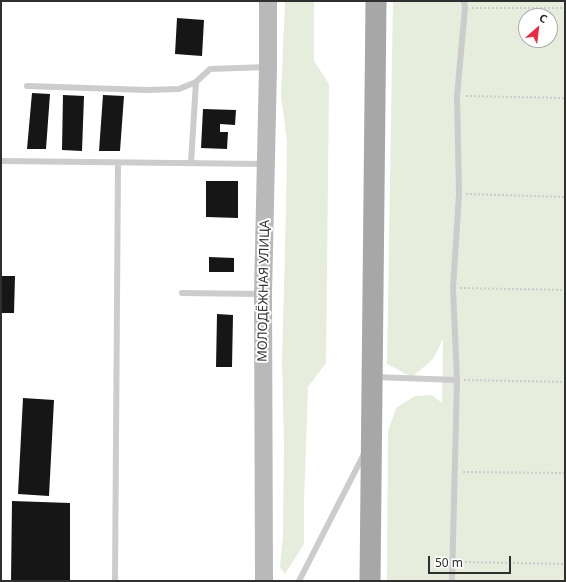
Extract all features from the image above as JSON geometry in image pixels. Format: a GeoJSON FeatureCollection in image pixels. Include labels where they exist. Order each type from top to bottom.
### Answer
{"type":"FeatureCollection","features":[{"type":"Feature","properties":{"kind":"main road"},"geometry":{"type":"LineString","coordinates":[[370,581],[376,1]]}},
{"type":"Feature","properties":{"kind":"street","name":"МОЛОДЁЖНАЯ УЛИЦА"},"geometry":{"type":"LineString","coordinates":[[264,581],[263,294],[268,1]]}},
{"type":"Feature","properties":{"kind":"lane"},"geometry":{"type":"LineString","coordinates":[[452,581],[457,380],[453,288],[459,194],[457,96],[465,4]]}},
{"type":"Feature","properties":{"kind":"lane"},"geometry":{"type":"LineString","coordinates":[[27,86],[146,90],[179,89],[196,82],[210,69],[268,67]]}},
{"type":"Feature","properties":{"kind":"lane"},"geometry":{"type":"LineString","coordinates":[[191,163],[196,82]]}},
{"type":"Feature","properties":{"kind":"lane"},"geometry":{"type":"LineString","coordinates":[[1,161],[266,164]]}},
{"type":"Feature","properties":{"kind":"lane"},"geometry":{"type":"LineString","coordinates":[[115,581],[118,163]]}},
{"type":"Feature","properties":{"kind":"lane"},"geometry":{"type":"LineString","coordinates":[[182,293],[263,294]]}},
{"type":"Feature","properties":{"kind":"lane"},"geometry":{"type":"LineString","coordinates":[[372,377],[457,380]]}},
{"type":"Feature","properties":{"kind":"lane"},"geometry":{"type":"LineString","coordinates":[[299,581],[371,440]]}},
{"type":"Feature","properties":{"kind":"path"},"geometry":{"type":"LineString","coordinates":[[465,4],[565,8]]}},
{"type":"Feature","properties":{"kind":"path"},"geometry":{"type":"LineString","coordinates":[[457,96],[565,98]]}},
{"type":"Feature","properties":{"kind":"path"},"geometry":{"type":"LineString","coordinates":[[459,194],[565,197]]}},
{"type":"Feature","properties":{"kind":"path"},"geometry":{"type":"LineString","coordinates":[[453,288],[565,290]]}},
{"type":"Feature","properties":{"kind":"path"},"geometry":{"type":"LineString","coordinates":[[457,380],[565,382]]}},
{"type":"Feature","properties":{"kind":"path"},"geometry":{"type":"LineString","coordinates":[[454,471],[565,473]]}},
{"type":"Feature","properties":{"kind":"path"},"geometry":{"type":"LineString","coordinates":[[452,562],[565,564]]}},
{"type":"Feature","properties":{"kind":"green space"},"geometry":{"type":"Polygon","coordinates":[[[285,1],[314,1],[314,61],[329,84],[326,363],[308,387],[304,544],[285,574],[280,567],[283,535],[284,443],[282,362],[287,141],[281,96],[285,1]]]}},
{"type":"Feature","properties":{"kind":"green space"},"geometry":{"type":"Polygon","coordinates":[[[393,1],[565,1],[565,581],[387,581],[388,431],[396,408],[415,396],[432,395],[442,403],[443,339],[433,359],[412,377],[387,364],[393,1]]]}},
{"type":"Feature","properties":{"kind":"building"},"geometry":{"type":"Polygon","coordinates":[[[177,18],[204,20],[202,56],[175,54],[177,18]]]}},
{"type":"Feature","properties":{"kind":"building"},"geometry":{"type":"Polygon","coordinates":[[[32,93],[50,94],[46,149],[27,149],[32,93]]]}},
{"type":"Feature","properties":{"kind":"building"},"geometry":{"type":"Polygon","coordinates":[[[63,95],[84,96],[82,151],[62,150],[63,95]]]}},
{"type":"Feature","properties":{"kind":"building"},"geometry":{"type":"Polygon","coordinates":[[[103,95],[124,96],[120,151],[99,151],[103,95]]]}},
{"type":"Feature","properties":{"kind":"building"},"geometry":{"type":"Polygon","coordinates":[[[203,109],[236,110],[235,125],[220,124],[220,132],[228,132],[227,149],[201,148],[203,109]]]}},
{"type":"Feature","properties":{"kind":"building"},"geometry":{"type":"Polygon","coordinates":[[[206,181],[238,181],[238,218],[206,217],[206,181]]]}},
{"type":"Feature","properties":{"kind":"building"},"geometry":{"type":"Polygon","coordinates":[[[209,257],[234,258],[234,272],[209,272],[209,257]]]}},
{"type":"Feature","properties":{"kind":"building"},"geometry":{"type":"Polygon","coordinates":[[[1,276],[15,276],[14,313],[1,313],[1,276]]]}},
{"type":"Feature","properties":{"kind":"building"},"geometry":{"type":"Polygon","coordinates":[[[217,314],[233,315],[232,367],[216,367],[217,314]]]}},
{"type":"Feature","properties":{"kind":"building"},"geometry":{"type":"Polygon","coordinates":[[[23,398],[54,400],[49,496],[18,494],[23,398]]]}},
{"type":"Feature","properties":{"kind":"building"},"geometry":{"type":"Polygon","coordinates":[[[12,501],[70,503],[70,581],[11,581],[12,501]]]}}]}
